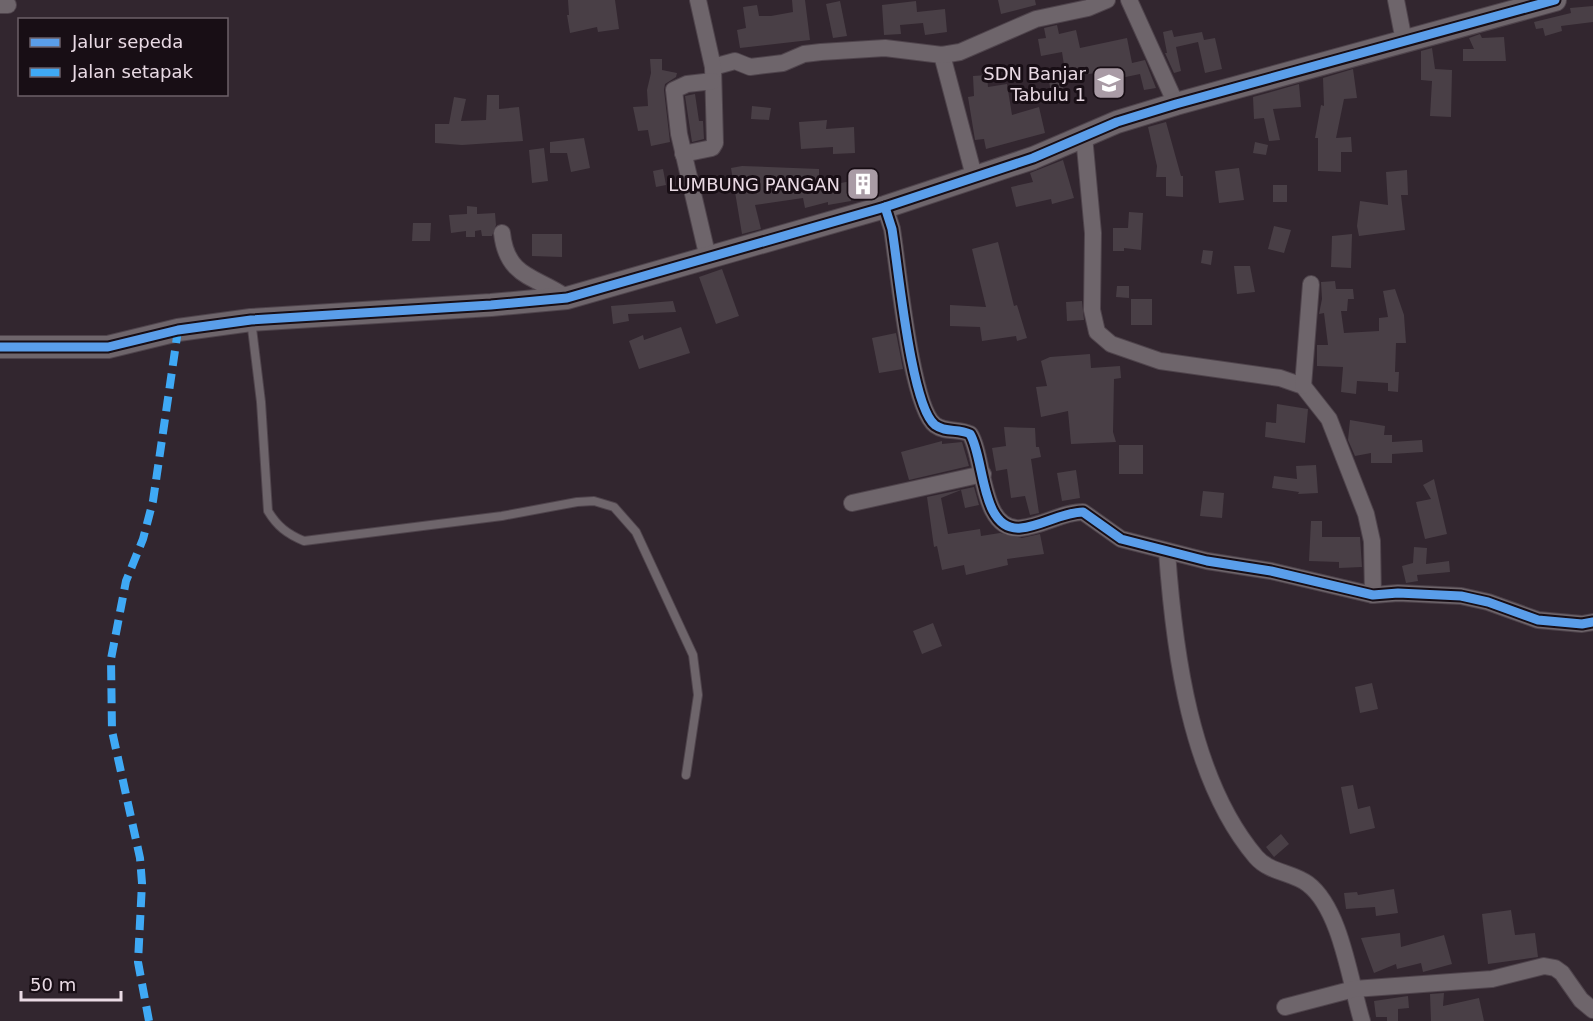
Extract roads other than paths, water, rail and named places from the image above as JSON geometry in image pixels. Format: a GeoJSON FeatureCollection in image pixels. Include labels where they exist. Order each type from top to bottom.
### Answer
{"type":"FeatureCollection","features":[{"type":"Feature","properties":{"kind":"street"},"geometry":{"type":"LineString","coordinates":[[683,154],[715,145],[713,74],[698,0]]}},
{"type":"Feature","properties":{"kind":"street"},"geometry":{"type":"LineString","coordinates":[[708,258],[683,154],[674,90],[713,74],[735,61],[750,67],[785,63],[812,52],[885,48],[942,55],[960,52],[1036,19],[1088,8],[1107,0]]}},
{"type":"Feature","properties":{"kind":"street"},"geometry":{"type":"LineString","coordinates":[[1129,0],[1176,104]]}},
{"type":"Feature","properties":{"kind":"street"},"geometry":{"type":"LineString","coordinates":[[1396,0],[1404,41]]}},
{"type":"Feature","properties":{"kind":"street"},"geometry":{"type":"LineString","coordinates":[[0,347],[108,347],[178,330],[251,320],[567,298],[885,207],[1033,158],[1117,122],[1176,104],[1555,0]]}},
{"type":"Feature","properties":{"kind":"street"},"geometry":{"type":"LineString","coordinates":[[942,55],[974,176]]}},
{"type":"Feature","properties":{"kind":"street"},"geometry":{"type":"LineString","coordinates":[[1084,136],[1093,233],[1092,310],[1097,332],[1111,344],[1160,362],[1280,378],[1303,386],[1329,419],[1366,514],[1372,541],[1373,595]]}},
{"type":"Feature","properties":{"kind":"street"},"geometry":{"type":"LineString","coordinates":[[885,207],[892,229],[915,378],[926,414],[934,424],[947,431],[963,431],[970,434],[983,474],[988,502],[993,514],[1002,523],[1017,529],[1037,526],[1075,512],[1083,512],[1114,536],[1167,552],[1280,573],[1373,595],[1398,593],[1461,596],[1488,602],[1538,620],[1582,624],[1593,622]]}},
{"type":"Feature","properties":{"kind":"street"},"geometry":{"type":"LineString","coordinates":[[502,233],[503,245],[521,274],[553,288],[567,298]]}},
{"type":"Feature","properties":{"kind":"street"},"geometry":{"type":"LineString","coordinates":[[1303,386],[1311,284]]}},
{"type":"Feature","properties":{"kind":"street"},"geometry":{"type":"LineString","coordinates":[[852,503],[983,474]]}},
{"type":"Feature","properties":{"kind":"street"},"geometry":{"type":"LineString","coordinates":[[1167,552],[1172,619],[1201,753],[1222,803],[1256,857],[1264,864],[1306,882],[1319,894],[1333,921],[1362,1021]]}},
{"type":"Feature","properties":{"kind":"street"},"geometry":{"type":"LineString","coordinates":[[1285,1007],[1354,989],[1492,979],[1544,966],[1562,974],[1581,1000],[1593,1010]]}},
{"type":"Feature","properties":{"kind":"lane"},"geometry":{"type":"LineString","coordinates":[[251,320],[261,402],[268,511],[276,524],[290,535],[304,541],[502,516],[577,502],[594,501],[615,507],[636,532],[693,655],[698,695],[686,775]]}},
{"type":"Feature","properties":{"kind":"place","name":"SDN Banjar Tabulu 1"},"geometry":{"type":"Point","coordinates":[1109,83]}},
{"type":"Feature","properties":{"kind":"place","name":"LUMBUNG PANGAN"},"geometry":{"type":"Point","coordinates":[863,184]}}]}
